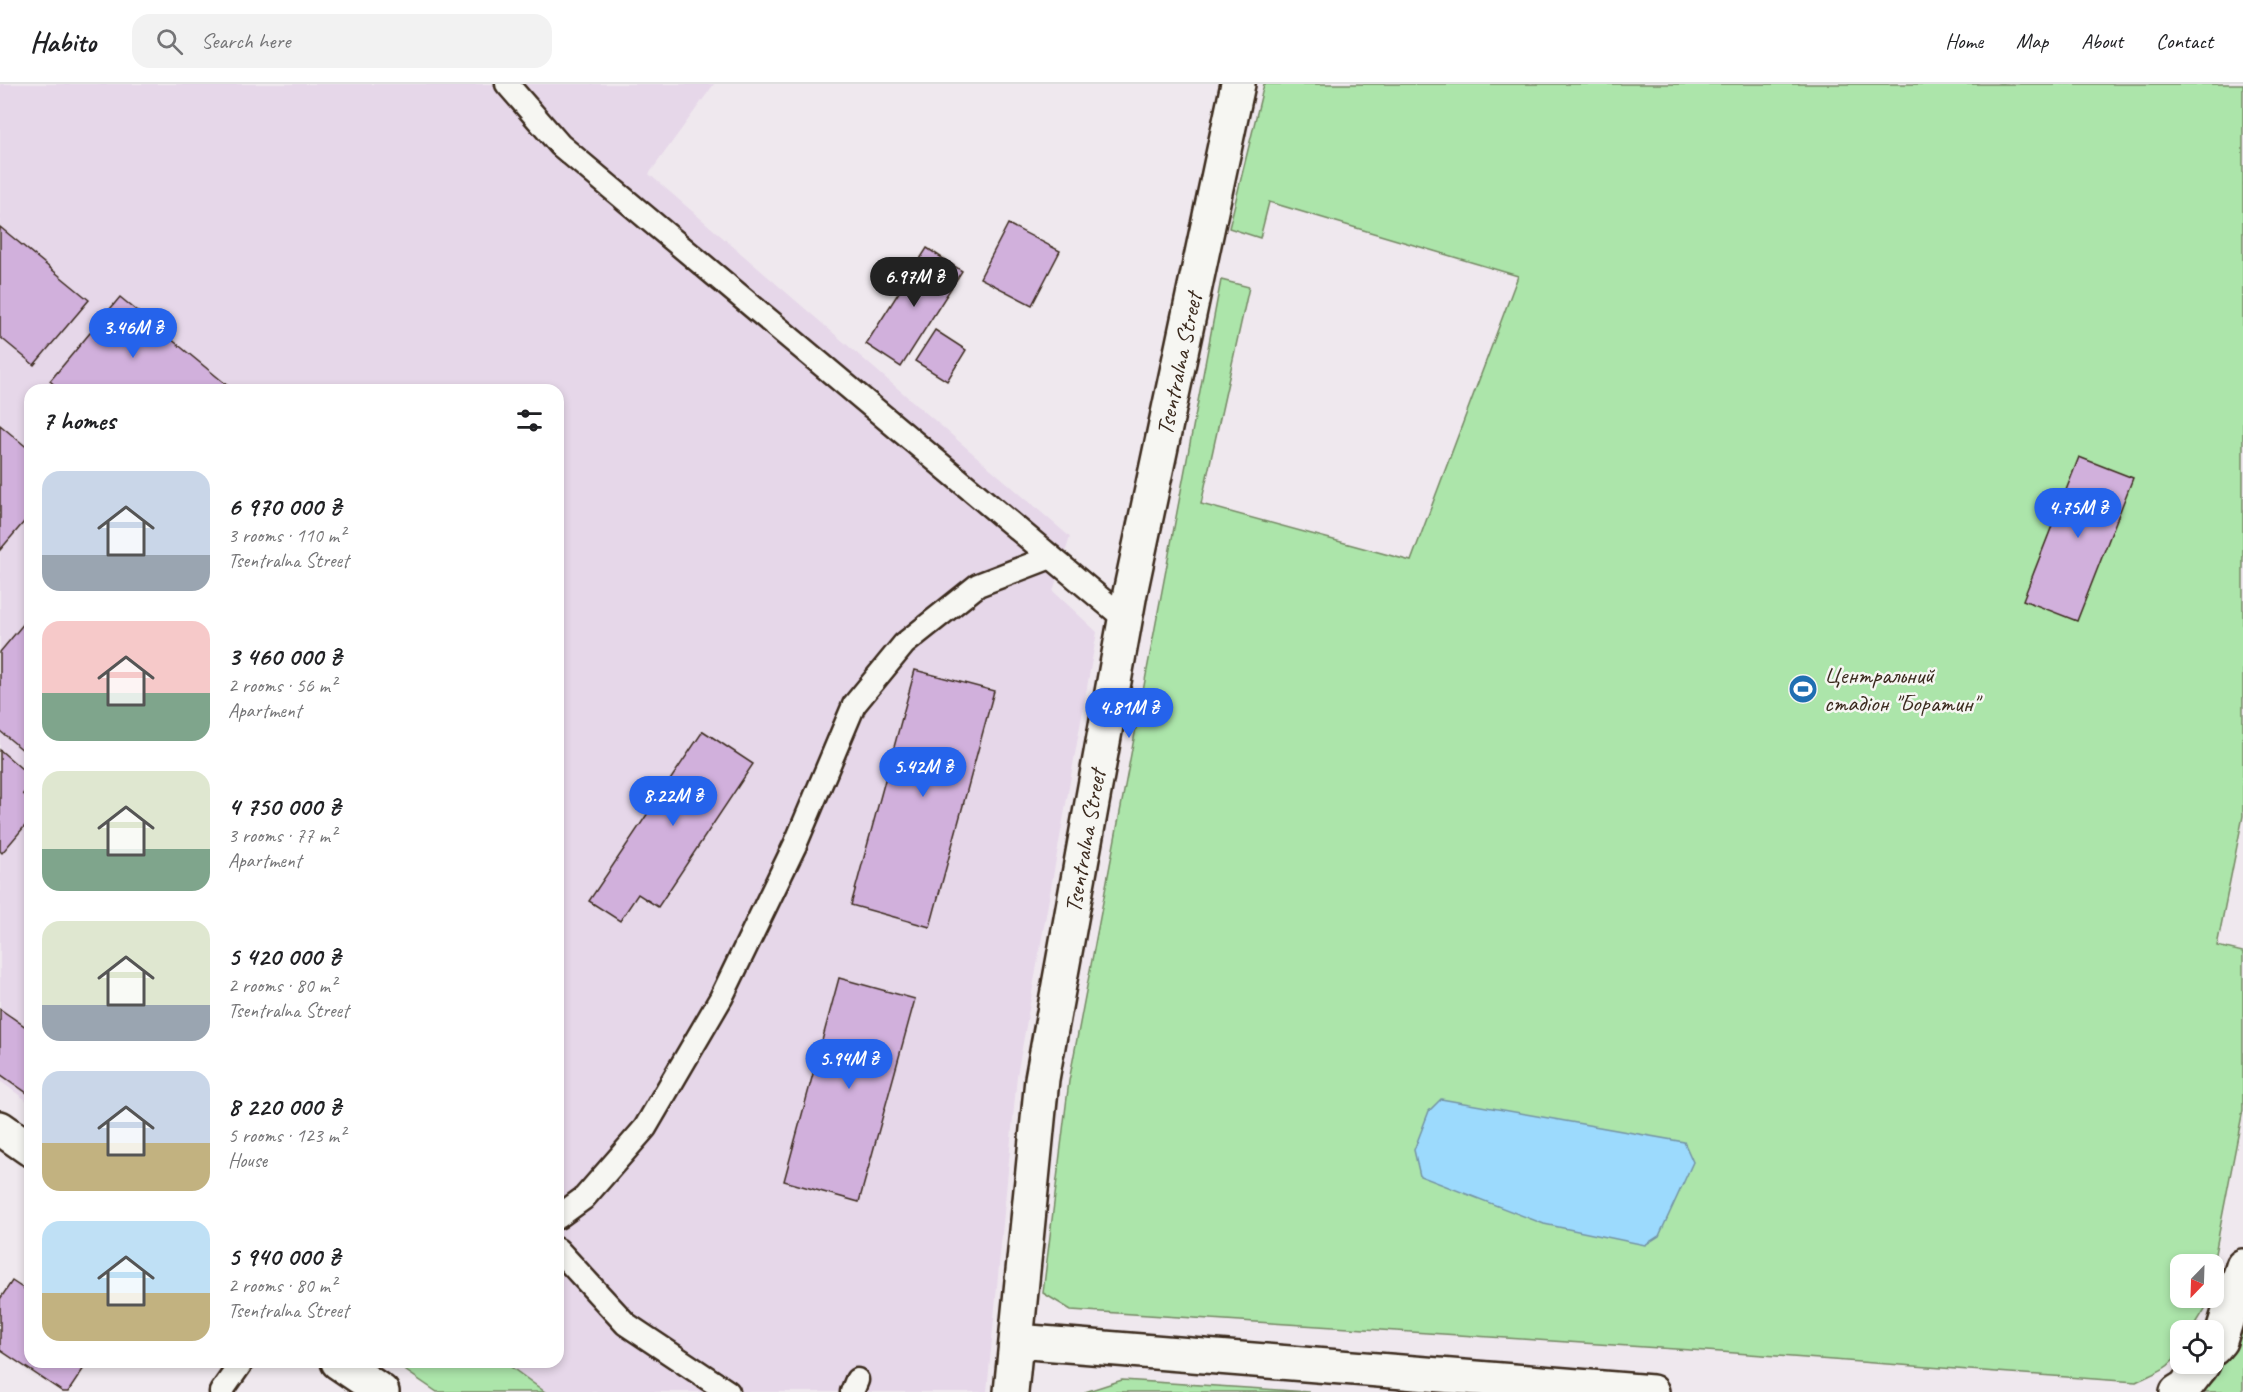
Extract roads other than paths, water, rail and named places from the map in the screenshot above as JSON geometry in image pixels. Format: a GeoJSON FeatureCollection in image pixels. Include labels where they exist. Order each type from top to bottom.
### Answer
{"type":"FeatureCollection","features":[{"type":"Feature","properties":{"kind":"street","name":"Tsentralna Street"},"geometry":{"type":"LineString","coordinates":[[1011,1392],[1042,1079],[1125,620],[1238,84]]}},
{"type":"Feature","properties":{"kind":"street"},"geometry":{"type":"LineString","coordinates":[[0,1128],[24,1145]]}},
{"type":"Feature","properties":{"kind":"street"},"geometry":{"type":"LineString","coordinates":[[2224,1328],[2243,1266]]}},
{"type":"Feature","properties":{"kind":"street"},"geometry":{"type":"LineString","coordinates":[[1017,1341],[1652,1392]]}},
{"type":"Feature","properties":{"kind":"street"},"geometry":{"type":"LineString","coordinates":[[347,1368],[382,1392]]}},
{"type":"Feature","properties":{"kind":"street"},"geometry":{"type":"LineString","coordinates":[[2177,1392],[2185,1387],[2195,1374]]}},
{"type":"Feature","properties":{"kind":"lane"},"geometry":{"type":"LineString","coordinates":[[507,84],[560,145],[1125,620]]}},
{"type":"Feature","properties":{"kind":"lane"},"geometry":{"type":"LineString","coordinates":[[564,1213],[584,1198],[645,1128],[721,998],[795,845],[854,705],[904,644],[978,585],[1051,557]]}},
{"type":"Feature","properties":{"kind":"lane"},"geometry":{"type":"LineString","coordinates":[[564,1257],[626,1324],[728,1392]]}},
{"type":"Feature","properties":{"kind":"lane"},"geometry":{"type":"LineString","coordinates":[[221,1392],[238,1368]]}},
{"type":"Feature","properties":{"kind":"water"},"geometry":{"type":"Polygon","coordinates":[[[1441,1099],[1684,1142],[1693,1162],[1659,1236],[1645,1245],[1544,1224],[1420,1176],[1414,1150],[1429,1111],[1441,1099]]]}},
{"type":"Feature","properties":{"kind":"place","name":"Центральний стадіон \"Боратин\""},"geometry":{"type":"Point","coordinates":[1803,689]}}]}
